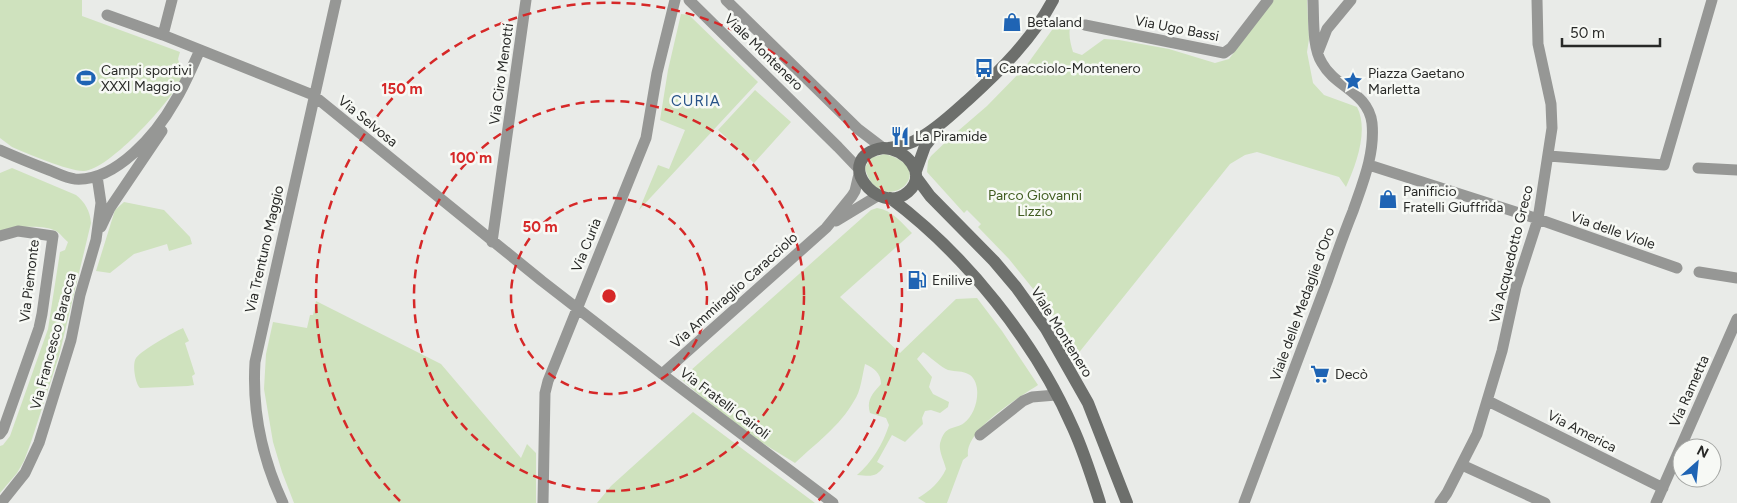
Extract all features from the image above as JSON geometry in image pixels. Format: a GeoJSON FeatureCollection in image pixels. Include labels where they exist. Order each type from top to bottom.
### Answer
{"type":"FeatureCollection","features":[{"type":"Feature","properties":{"kind":"main road"},"geometry":{"type":"LineString","coordinates":[[884,196],[898,198],[909,191],[915,182],[925,146],[943,123],[993,77],[1015,52],[1047,13],[1053,0]]}},
{"type":"Feature","properties":{"kind":"main road"},"geometry":{"type":"LineString","coordinates":[[943,123],[917,140],[902,146],[872,150],[862,158],[859,172],[866,186],[903,208],[959,260],[998,303],[1028,345],[1078,438],[1100,503]]}},
{"type":"Feature","properties":{"kind":"main road"},"geometry":{"type":"LineString","coordinates":[[886,148],[904,155],[910,160],[916,174]]}},
{"type":"Feature","properties":{"kind":"main road","name":"Viale Montenero"},"geometry":{"type":"LineString","coordinates":[[916,174],[930,196],[1005,274],[1046,329],[1088,403],[1127,503]]}},
{"type":"Feature","properties":{"kind":"street"},"geometry":{"type":"LineString","coordinates":[[163,35],[172,0]]}},
{"type":"Feature","properties":{"kind":"street","name":"Via Trentuno Maggio"},"geometry":{"type":"LineString","coordinates":[[283,503],[272,480],[262,444],[255,406],[255,362],[313,95],[336,0]]}},
{"type":"Feature","properties":{"kind":"street","name":"Via Ciro Menotti"},"geometry":{"type":"LineString","coordinates":[[492,242],[526,0]]}},
{"type":"Feature","properties":{"kind":"street","name":"Via Curia"},"geometry":{"type":"LineString","coordinates":[[543,503],[545,393],[548,381],[646,138],[657,73],[675,0]]}},
{"type":"Feature","properties":{"kind":"street","name":"Viale Montenero"},"geometry":{"type":"LineString","coordinates":[[689,0],[838,146],[859,172]]}},
{"type":"Feature","properties":{"kind":"street","name":"Viale Montenero"},"geometry":{"type":"LineString","coordinates":[[726,0],[858,129],[886,148]]}},
{"type":"Feature","properties":{"kind":"street","name":"Via Ugo Bassi"},"geometry":{"type":"LineString","coordinates":[[1085,25],[1224,53],[1231,48],[1268,0]]}},
{"type":"Feature","properties":{"kind":"street"},"geometry":{"type":"LineString","coordinates":[[1313,0],[1314,38],[1318,52]]}},
{"type":"Feature","properties":{"kind":"street","name":"Via Acquedotto Greco"},"geometry":{"type":"LineString","coordinates":[[1440,503],[1478,434],[1502,350],[1516,287],[1538,219],[1552,128],[1551,104],[1538,44],[1537,0]]}},
{"type":"Feature","properties":{"kind":"street"},"geometry":{"type":"LineString","coordinates":[[1549,156],[1664,165],[1712,0]]}},
{"type":"Feature","properties":{"kind":"street"},"geometry":{"type":"LineString","coordinates":[[1318,52],[1327,29],[1348,1]]}},
{"type":"Feature","properties":{"kind":"street","name":"Via Selvosa"},"geometry":{"type":"LineString","coordinates":[[107,15],[163,35],[313,95],[492,242],[576,308]]}},
{"type":"Feature","properties":{"kind":"street"},"geometry":{"type":"LineString","coordinates":[[96,240],[110,208],[166,124],[200,50]]}},
{"type":"Feature","properties":{"kind":"street","name":"Viale delle Medaglie d'Oro"},"geometry":{"type":"LineString","coordinates":[[1244,503],[1369,165],[1372,122],[1369,111],[1361,98],[1327,70],[1319,59],[1318,52]]}},
{"type":"Feature","properties":{"kind":"street"},"geometry":{"type":"LineString","coordinates":[[0,150],[72,178],[84,179],[97,176],[115,167],[150,137],[174,103]]}},
{"type":"Feature","properties":{"kind":"street","name":"Via delle Viole"},"geometry":{"type":"LineString","coordinates":[[1369,165],[1538,219],[1677,268]]}},
{"type":"Feature","properties":{"kind":"street"},"geometry":{"type":"LineString","coordinates":[[1698,168],[1737,170]]}},
{"type":"Feature","properties":{"kind":"street"},"geometry":{"type":"LineString","coordinates":[[826,228],[855,191],[859,172]]}},
{"type":"Feature","properties":{"kind":"street","name":"Via Francesco Baracca"},"geometry":{"type":"LineString","coordinates":[[1,503],[25,472],[39,443],[71,340],[80,295],[96,240],[101,203],[97,176]]}},
{"type":"Feature","properties":{"kind":"street"},"geometry":{"type":"LineString","coordinates":[[826,228],[884,196]]}},
{"type":"Feature","properties":{"kind":"street","name":"Via Ammiraglio Caracciolo"},"geometry":{"type":"LineString","coordinates":[[662,374],[826,228]]}},
{"type":"Feature","properties":{"kind":"street","name":"Via Piemonte"},"geometry":{"type":"LineString","coordinates":[[0,236],[18,231],[52,236],[39,328],[0,434]]}},
{"type":"Feature","properties":{"kind":"street"},"geometry":{"type":"LineString","coordinates":[[1699,272],[1737,278]]}},
{"type":"Feature","properties":{"kind":"street","name":"Via Fratelli Cairoli"},"geometry":{"type":"LineString","coordinates":[[576,308],[833,503]]}},
{"type":"Feature","properties":{"kind":"street","name":"Via Rametta"},"geometry":{"type":"LineString","coordinates":[[1656,503],[1737,319]]}},
{"type":"Feature","properties":{"kind":"street"},"geometry":{"type":"LineString","coordinates":[[980,435],[1023,401],[1032,397],[1056,395]]}},
{"type":"Feature","properties":{"kind":"street","name":"Via America"},"geometry":{"type":"LineString","coordinates":[[1488,401],[1663,488]]}},
{"type":"Feature","properties":{"kind":"street"},"geometry":{"type":"LineString","coordinates":[[1462,466],[1545,503]]}},
{"type":"Feature","properties":{"kind":"green space","name":"Campi sportivi XXXI Maggio"},"geometry":{"type":"Polygon","coordinates":[[[0,0],[82,0],[82,16],[180,52],[178,59],[180,66],[186,67],[176,88],[160,110],[134,137],[107,160],[95,168],[84,171],[69,169],[48,162],[12,147],[0,138],[0,0]]]}},
{"type":"Feature","properties":{"kind":"green space","name":"Parco Giovanni Lizzio"},"geometry":{"type":"Polygon","coordinates":[[[1273,0],[1307,0],[1309,39],[1307,52],[1313,83],[1324,95],[1357,107],[1362,126],[1360,147],[1346,187],[1339,177],[1257,152],[1245,155],[1230,164],[1077,355],[1034,290],[1009,259],[978,227],[981,224],[967,210],[964,213],[927,172],[928,161],[951,137],[987,106],[1026,66],[1057,23],[1071,23],[1070,38],[1073,52],[1082,55],[1104,39],[1169,49],[1215,63],[1229,59],[1273,0]]]}},
{"type":"Feature","properties":{"kind":"green space"},"geometry":{"type":"Polygon","coordinates":[[[681,14],[689,15],[758,82],[639,210],[658,165],[669,169],[685,130],[660,120],[668,70],[681,14]]]}},
{"type":"Feature","properties":{"kind":"green space"},"geometry":{"type":"Polygon","coordinates":[[[755,90],[791,122],[754,163],[718,130],[755,90]]]}},
{"type":"Feature","properties":{"kind":"green space"},"geometry":{"type":"Polygon","coordinates":[[[885,154],[902,161],[909,171],[909,180],[903,187],[893,192],[882,191],[872,184],[865,168],[870,158],[885,154]]]}},
{"type":"Feature","properties":{"kind":"green space"},"geometry":{"type":"Polygon","coordinates":[[[12,168],[76,195],[86,207],[91,223],[59,356],[31,442],[17,473],[0,493],[0,446],[10,436],[48,329],[60,252],[65,250],[68,242],[56,231],[44,227],[20,227],[0,231],[0,173],[12,168]]]}},
{"type":"Feature","properties":{"kind":"green space"},"geometry":{"type":"Polygon","coordinates":[[[124,202],[164,210],[190,237],[192,244],[169,251],[167,244],[134,254],[110,273],[96,271],[115,210],[124,202]]]}},
{"type":"Feature","properties":{"kind":"green space"},"geometry":{"type":"Polygon","coordinates":[[[877,208],[892,214],[912,233],[840,297],[900,353],[956,299],[977,298],[1002,331],[1038,385],[994,416],[974,436],[969,446],[968,456],[963,460],[947,503],[926,503],[918,498],[934,486],[946,469],[940,451],[941,440],[949,429],[961,425],[969,419],[977,399],[976,385],[970,375],[964,372],[945,369],[923,352],[917,359],[932,377],[929,387],[933,394],[949,402],[948,407],[940,413],[931,410],[925,411],[922,418],[923,424],[905,442],[892,435],[877,462],[884,466],[878,473],[870,476],[857,475],[876,452],[884,439],[889,425],[886,418],[870,413],[870,400],[881,384],[881,380],[874,369],[865,364],[858,393],[842,419],[795,463],[759,441],[705,400],[681,379],[871,210],[877,208]]]}},
{"type":"Feature","properties":{"kind":"green space"},"geometry":{"type":"Polygon","coordinates":[[[316,301],[441,364],[521,458],[527,444],[536,453],[536,503],[294,503],[273,442],[264,389],[266,354],[273,322],[307,328],[310,315],[313,315],[316,301]]]}},
{"type":"Feature","properties":{"kind":"green space"},"geometry":{"type":"Polygon","coordinates":[[[183,328],[189,341],[185,343],[195,374],[192,376],[194,385],[140,388],[135,373],[134,365],[136,358],[151,346],[183,328]]]}},
{"type":"Feature","properties":{"kind":"green space"},"geometry":{"type":"Polygon","coordinates":[[[693,412],[815,503],[597,503],[611,486],[693,412]]]}},
{"type":"Feature","properties":{"kind":"place","name":"Betaland"},"geometry":{"type":"Point","coordinates":[1012,22]}},
{"type":"Feature","properties":{"kind":"place","name":"Caracciolo-Montenero"},"geometry":{"type":"Point","coordinates":[984,68]}},
{"type":"Feature","properties":{"kind":"place","name":"Campi sportivi XXXI Maggio"},"geometry":{"type":"Point","coordinates":[86,78]}},
{"type":"Feature","properties":{"kind":"place","name":"Piazza Gaetano Marletta"},"geometry":{"type":"Point","coordinates":[1353,81]}},
{"type":"Feature","properties":{"kind":"place","name":"La Piramide"},"geometry":{"type":"Point","coordinates":[900,136]}},
{"type":"Feature","properties":{"kind":"place","name":"Panificio Fratelli Giuffrida"},"geometry":{"type":"Point","coordinates":[1388,199]}},
{"type":"Feature","properties":{"kind":"place","name":"Enilive"},"geometry":{"type":"Point","coordinates":[917,280]}},
{"type":"Feature","properties":{"kind":"place","name":"Decò"},"geometry":{"type":"Point","coordinates":[1320,374]}},
{"type":"Feature","properties":{"kind":"district","name":"CURIA"},"geometry":{"type":"Point","coordinates":[696,101]}}]}
